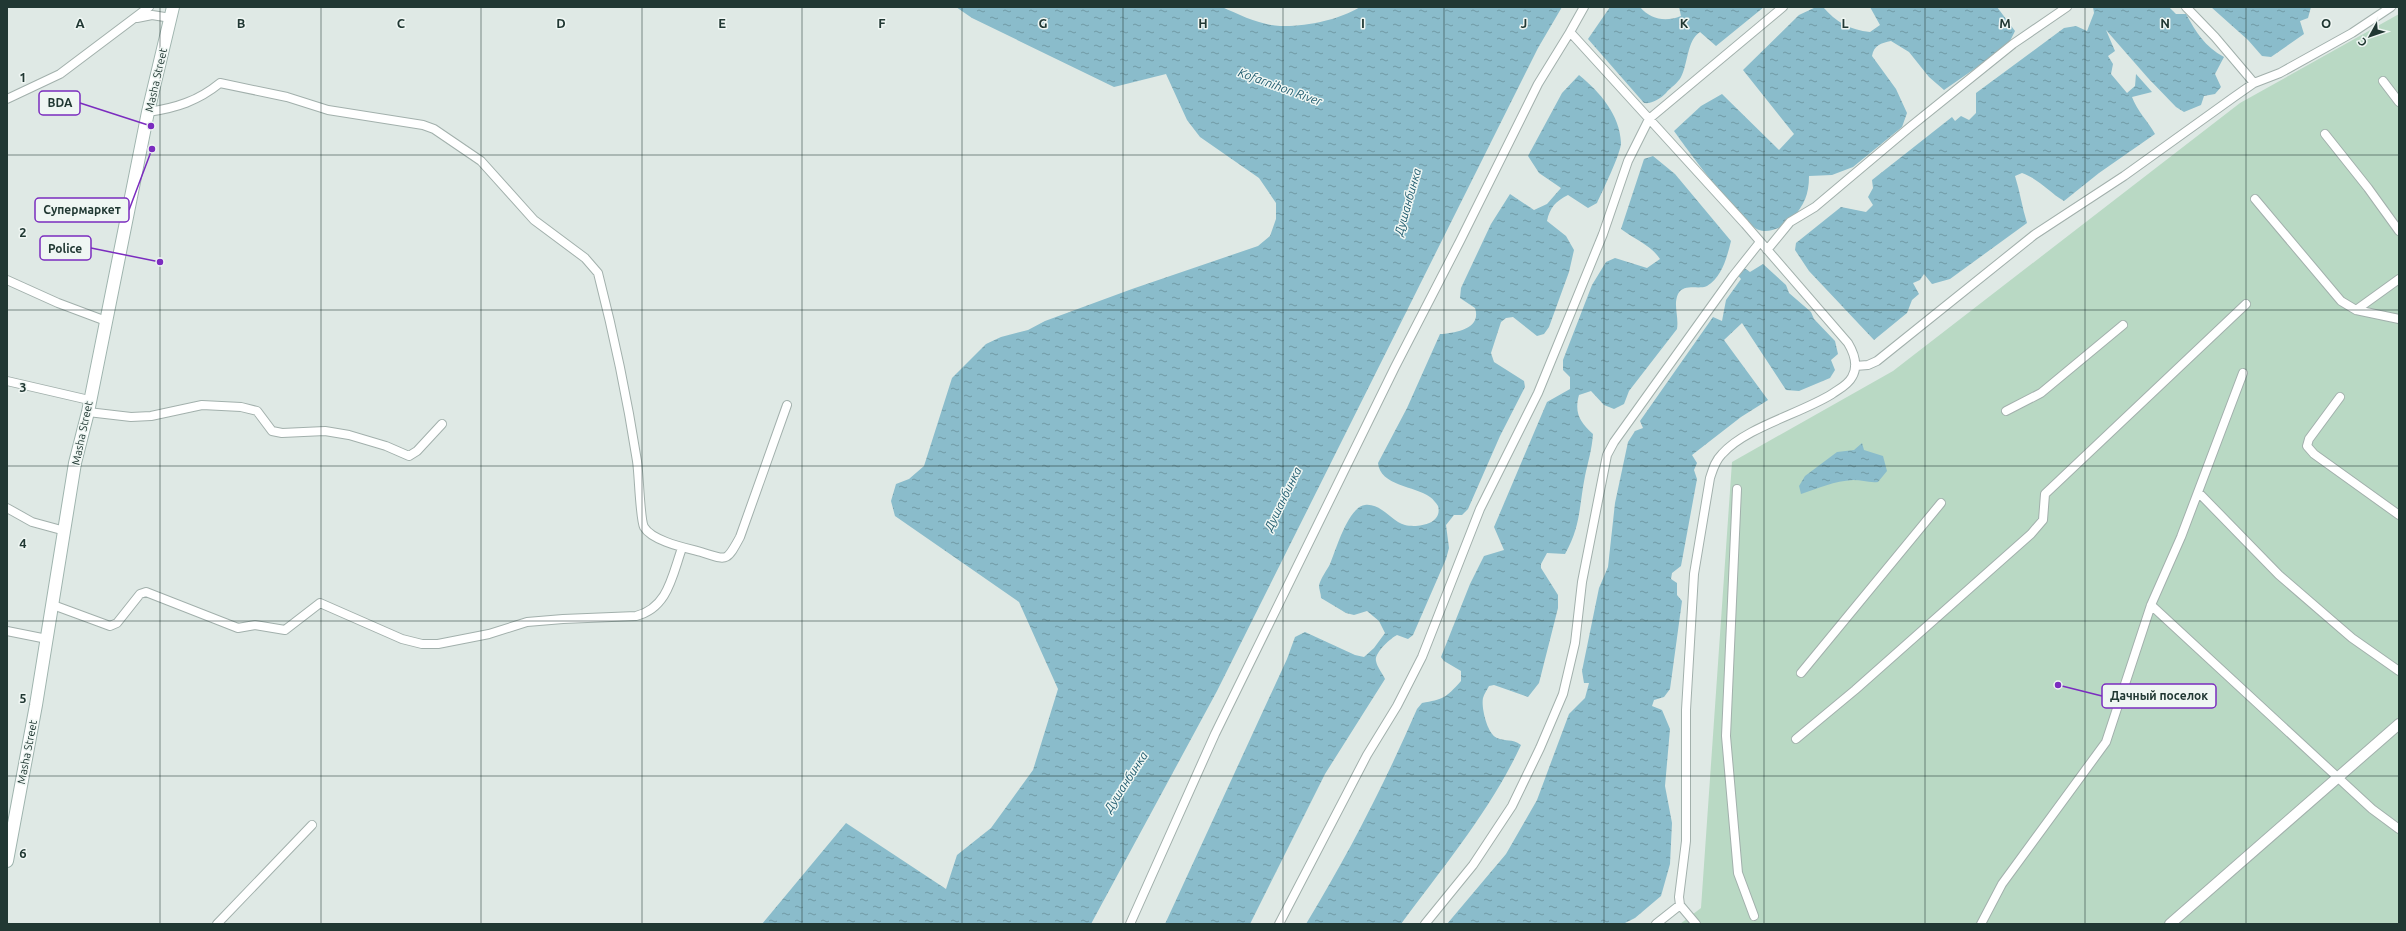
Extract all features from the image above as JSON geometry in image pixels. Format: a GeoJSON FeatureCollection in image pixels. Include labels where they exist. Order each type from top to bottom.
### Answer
{"type":"FeatureCollection","features":[{"type":"Feature","properties":{"kind":"main road","name":"Masha Street"},"geometry":{"type":"LineString","coordinates":[[7,862],[53,605],[75,463],[106,321],[148,112],[172,12]]}},
{"type":"Feature","properties":{"kind":"street"},"geometry":{"type":"LineString","coordinates":[[7,99],[60,74],[148,7]]}},
{"type":"Feature","properties":{"kind":"street"},"geometry":{"type":"LineString","coordinates":[[1130,924],[1215,734],[1395,367],[1538,84],[1584,7]]}},
{"type":"Feature","properties":{"kind":"street"},"geometry":{"type":"LineString","coordinates":[[1279,924],[1367,755],[1396,706],[1422,657],[1480,509],[1538,393],[1603,234],[1628,161],[1649,119],[1783,7]]}},
{"type":"Feature","properties":{"kind":"street"},"geometry":{"type":"LineString","coordinates":[[1767,250],[1790,222],[1815,207],[1910,127],[2013,44],[2067,7]]}},
{"type":"Feature","properties":{"kind":"street"},"geometry":{"type":"LineString","coordinates":[[2186,7],[2215,37],[2254,83]]}},
{"type":"Feature","properties":{"kind":"street"},"geometry":{"type":"LineString","coordinates":[[1855,366],[1868,365],[1877,361],[2034,235],[2124,176],[2254,83],[2280,73],[2339,40],[2391,7]]}},
{"type":"Feature","properties":{"kind":"street"},"geometry":{"type":"LineString","coordinates":[[129,22],[145,15],[172,12]]}},
{"type":"Feature","properties":{"kind":"street"},"geometry":{"type":"LineString","coordinates":[[1570,32],[1760,242],[1848,343],[1855,354],[1853,376],[1845,386],[1817,403],[1755,431],[1728,449],[1715,464],[1710,478],[1694,574],[1686,710],[1686,841],[1679,897],[1680,906],[1696,924]]}},
{"type":"Feature","properties":{"kind":"street"},"geometry":{"type":"LineString","coordinates":[[2383,81],[2398,99]]}},
{"type":"Feature","properties":{"kind":"street"},"geometry":{"type":"LineString","coordinates":[[148,112],[186,105],[206,95],[220,83],[288,98],[328,110],[422,125],[434,129],[481,161],[534,220],[585,258],[598,274],[629,411],[640,483],[642,522],[648,532],[682,548],[719,559],[731,554],[740,537],[787,405]]}},
{"type":"Feature","properties":{"kind":"street"},"geometry":{"type":"LineString","coordinates":[[2325,134],[2368,188],[2399,231]]}},
{"type":"Feature","properties":{"kind":"street"},"geometry":{"type":"LineString","coordinates":[[2255,199],[2341,301],[2356,310],[2399,319]]}},
{"type":"Feature","properties":{"kind":"street"},"geometry":{"type":"LineString","coordinates":[[1424,924],[1473,865],[1512,806],[1563,694],[1575,643],[1582,582],[1607,455],[1614,442],[1732,276],[1760,242]]}},
{"type":"Feature","properties":{"kind":"street"},"geometry":{"type":"LineString","coordinates":[[2356,310],[2399,279]]}},
{"type":"Feature","properties":{"kind":"street"},"geometry":{"type":"LineString","coordinates":[[7,280],[58,303],[106,321]]}},
{"type":"Feature","properties":{"kind":"street"},"geometry":{"type":"LineString","coordinates":[[1796,739],[1855,690],[2031,534],[2043,520],[2045,494],[2246,304]]}},
{"type":"Feature","properties":{"kind":"street"},"geometry":{"type":"LineString","coordinates":[[2006,411],[2041,393],[2123,325]]}},
{"type":"Feature","properties":{"kind":"street"},"geometry":{"type":"LineString","coordinates":[[1981,924],[2002,884],[2106,742],[2150,605],[2198,492],[2243,373]]}},
{"type":"Feature","properties":{"kind":"street"},"geometry":{"type":"LineString","coordinates":[[7,381],[88,406],[131,417],[151,416],[202,405],[246,407],[257,411],[272,431],[282,433],[325,431],[349,434],[386,446],[409,456],[417,451],[442,424]]}},
{"type":"Feature","properties":{"kind":"street"},"geometry":{"type":"LineString","coordinates":[[2340,397],[2309,439],[2307,446],[2314,454],[2399,515]]}},
{"type":"Feature","properties":{"kind":"street"},"geometry":{"type":"LineString","coordinates":[[1737,489],[1726,736],[1738,873],[1754,916]]}},
{"type":"Feature","properties":{"kind":"street"},"geometry":{"type":"LineString","coordinates":[[2198,492],[2279,575],[2352,638],[2399,671]]}},
{"type":"Feature","properties":{"kind":"street"},"geometry":{"type":"LineString","coordinates":[[1801,672],[1941,503]]}},
{"type":"Feature","properties":{"kind":"street"},"geometry":{"type":"LineString","coordinates":[[7,508],[32,522],[65,531]]}},
{"type":"Feature","properties":{"kind":"street"},"geometry":{"type":"LineString","coordinates":[[53,605],[110,626],[118,623],[140,594],[146,592],[238,628],[255,625],[280,630],[291,626],[320,603],[407,641],[422,644],[438,644],[489,634],[527,622],[636,616],[647,613],[664,597],[682,548]]}},
{"type":"Feature","properties":{"kind":"street"},"geometry":{"type":"LineString","coordinates":[[2150,605],[2372,809],[2399,829]]}},
{"type":"Feature","properties":{"kind":"street"},"geometry":{"type":"LineString","coordinates":[[7,632],[47,639]]}},
{"type":"Feature","properties":{"kind":"street"},"geometry":{"type":"LineString","coordinates":[[2170,924],[2399,724]]}},
{"type":"Feature","properties":{"kind":"street"},"geometry":{"type":"LineString","coordinates":[[217,924],[312,824]]}},
{"type":"Feature","properties":{"kind":"street"},"geometry":{"type":"LineString","coordinates":[[1656,924],[1680,906]]}},
{"type":"Feature","properties":{"kind":"green space"},"geometry":{"type":"Polygon","coordinates":[[[2399,14],[2399,924],[1680,924],[1701,908],[1732,462],[1893,371],[2240,103],[2399,14]]]}},
{"type":"Feature","properties":{"kind":"water"},"geometry":{"type":"Polygon","coordinates":[[[956,7],[1222,7],[1258,22],[1280,26],[1290,26],[1322,22],[1342,16],[1360,7],[1562,7],[1538,48],[1217,691],[1091,924],[762,924],[846,823],[946,889],[957,855],[991,828],[1033,770],[1058,689],[1019,602],[895,516],[891,501],[896,484],[909,479],[924,466],[952,378],[986,344],[1001,337],[1028,330],[1045,321],[1132,289],[1258,246],[1270,236],[1276,219],[1276,203],[1259,178],[1200,137],[1187,120],[1166,74],[1114,87],[972,18],[956,7]]]}},
{"type":"Feature","properties":{"kind":"water"},"geometry":{"type":"Polygon","coordinates":[[[1610,7],[1640,7],[1649,15],[1659,19],[1670,19],[1681,16],[1679,7],[1764,7],[1716,46],[1700,32],[1690,46],[1680,79],[1656,101],[1644,103],[1588,39],[1610,7]]]}},
{"type":"Feature","properties":{"kind":"water"},"geometry":{"type":"Polygon","coordinates":[[[1816,7],[1823,7],[1838,21],[1850,27],[1870,32],[1880,25],[1870,7],[1997,7],[2015,31],[2009,43],[1996,54],[1944,90],[1929,77],[1909,52],[1891,41],[1878,45],[1874,49],[1872,56],[1896,89],[1907,113],[1902,127],[1853,167],[1832,175],[1809,176],[1807,194],[1800,209],[1792,219],[1777,229],[1763,231],[1751,225],[1728,201],[1674,131],[1701,106],[1722,94],[1779,150],[1794,134],[1743,70],[1799,15],[1816,7]]]}},
{"type":"Feature","properties":{"kind":"water"},"geometry":{"type":"Polygon","coordinates":[[[2093,7],[2169,7],[2176,14],[2186,14],[2193,27],[2206,44],[2224,57],[2215,74],[2221,87],[2215,94],[2204,96],[2201,105],[2184,112],[2176,107],[2148,78],[2106,30],[2115,51],[2108,56],[2113,64],[2111,74],[2127,93],[2135,86],[2136,74],[2152,92],[2132,97],[2155,134],[2099,173],[2064,201],[2039,182],[2028,176],[2022,173],[2015,176],[2027,223],[1950,279],[1932,284],[1924,274],[1920,280],[1913,283],[1919,294],[1912,300],[1907,313],[1874,340],[1809,271],[1795,250],[1796,243],[1841,207],[1866,212],[1873,205],[1868,197],[1873,188],[1872,180],[1952,117],[1955,121],[1961,116],[1969,120],[1976,113],[1976,93],[2064,28],[2076,26],[2087,31],[2094,13],[2093,7]]]}},
{"type":"Feature","properties":{"kind":"water"},"geometry":{"type":"Polygon","coordinates":[[[2211,7],[2311,7],[2308,18],[2300,21],[2304,34],[2271,57],[2262,56],[2248,40],[2211,7]]]}},
{"type":"Feature","properties":{"kind":"water"},"geometry":{"type":"Polygon","coordinates":[[[1579,75],[1608,105],[1613,114],[1620,133],[1621,143],[1618,155],[1597,203],[1588,208],[1568,195],[1557,202],[1550,212],[1547,221],[1566,236],[1574,250],[1569,272],[1549,327],[1544,334],[1537,336],[1513,317],[1506,318],[1501,322],[1491,353],[1494,362],[1524,381],[1525,387],[1500,436],[1468,509],[1462,515],[1454,515],[1446,525],[1449,548],[1446,559],[1413,635],[1408,639],[1397,635],[1387,642],[1380,650],[1376,661],[1385,679],[1325,774],[1250,924],[1165,924],[1287,659],[1295,637],[1305,632],[1355,655],[1364,657],[1374,648],[1385,633],[1379,621],[1367,611],[1354,615],[1346,613],[1321,598],[1319,587],[1320,583],[1330,564],[1343,530],[1353,513],[1359,508],[1365,505],[1371,505],[1381,509],[1400,523],[1410,526],[1428,523],[1437,517],[1439,512],[1438,506],[1430,497],[1424,493],[1391,481],[1380,471],[1378,463],[1407,408],[1440,334],[1460,331],[1475,321],[1475,308],[1460,298],[1461,288],[1491,224],[1510,194],[1534,210],[1547,204],[1561,188],[1539,173],[1528,156],[1562,93],[1579,75]]]}},
{"type":"Feature","properties":{"kind":"water"},"geometry":{"type":"Polygon","coordinates":[[[1653,156],[1675,174],[1731,241],[1723,266],[1717,277],[1712,282],[1704,287],[1684,289],[1678,294],[1676,302],[1677,329],[1629,391],[1624,404],[1614,409],[1604,405],[1591,391],[1579,395],[1577,407],[1579,417],[1593,434],[1592,445],[1577,525],[1570,544],[1565,554],[1547,553],[1541,564],[1541,568],[1558,595],[1558,608],[1539,683],[1528,697],[1494,685],[1489,686],[1483,698],[1483,707],[1486,720],[1493,736],[1521,745],[1496,792],[1466,838],[1401,924],[1306,924],[1337,872],[1365,818],[1417,709],[1422,703],[1447,695],[1461,681],[1461,671],[1444,661],[1441,657],[1470,584],[1484,556],[1504,550],[1494,527],[1547,402],[1570,389],[1570,377],[1563,370],[1563,360],[1592,285],[1606,262],[1615,258],[1647,268],[1660,259],[1647,246],[1621,229],[1644,159],[1653,156]]]}},
{"type":"Feature","properties":{"kind":"water"},"geometry":{"type":"Polygon","coordinates":[[[1763,264],[1786,285],[1789,293],[1811,312],[1814,319],[1835,341],[1838,354],[1831,360],[1835,370],[1830,378],[1799,391],[1786,390],[1742,323],[1724,340],[1768,400],[1741,417],[1692,455],[1697,463],[1694,470],[1697,479],[1681,566],[1672,573],[1671,579],[1677,583],[1677,595],[1682,601],[1670,689],[1664,697],[1654,700],[1652,706],[1662,710],[1670,729],[1665,786],[1672,823],[1670,864],[1661,896],[1635,918],[1623,924],[1447,924],[1506,854],[1537,800],[1569,714],[1585,698],[1589,683],[1584,683],[1582,671],[1599,588],[1608,567],[1615,503],[1628,442],[1635,431],[1643,428],[1640,421],[1713,317],[1722,321],[1726,300],[1741,279],[1736,273],[1743,267],[1750,272],[1763,264]]]}},
{"type":"Feature","properties":{"kind":"water"},"geometry":{"type":"Polygon","coordinates":[[[1862,443],[1864,450],[1883,456],[1887,471],[1878,482],[1856,480],[1839,482],[1801,494],[1799,486],[1805,476],[1837,452],[1854,450],[1862,443]]]}},
{"type":"Feature","properties":{"kind":"place","name":"BDA"},"geometry":{"type":"Point","coordinates":[151,126]}},
{"type":"Feature","properties":{"kind":"place","name":"Супермаркет"},"geometry":{"type":"Point","coordinates":[152,149]}},
{"type":"Feature","properties":{"kind":"place","name":"Police"},"geometry":{"type":"Point","coordinates":[160,262]}},
{"type":"Feature","properties":{"kind":"place","name":"Дачный поселок"},"geometry":{"type":"Point","coordinates":[2058,685]}},
{"type":"Feature","properties":{"kind":"water label","name":"Kofarnihon River"},"geometry":{"type":"Point","coordinates":[1280,87]}},
{"type":"Feature","properties":{"kind":"water label","name":"Душанбинка"},"geometry":{"type":"Point","coordinates":[1408,202]}},
{"type":"Feature","properties":{"kind":"water label","name":"Душанбинка"},"geometry":{"type":"Point","coordinates":[1283,499]}},
{"type":"Feature","properties":{"kind":"water label","name":"Душанбинка"},"geometry":{"type":"Point","coordinates":[1126,782]}}]}
